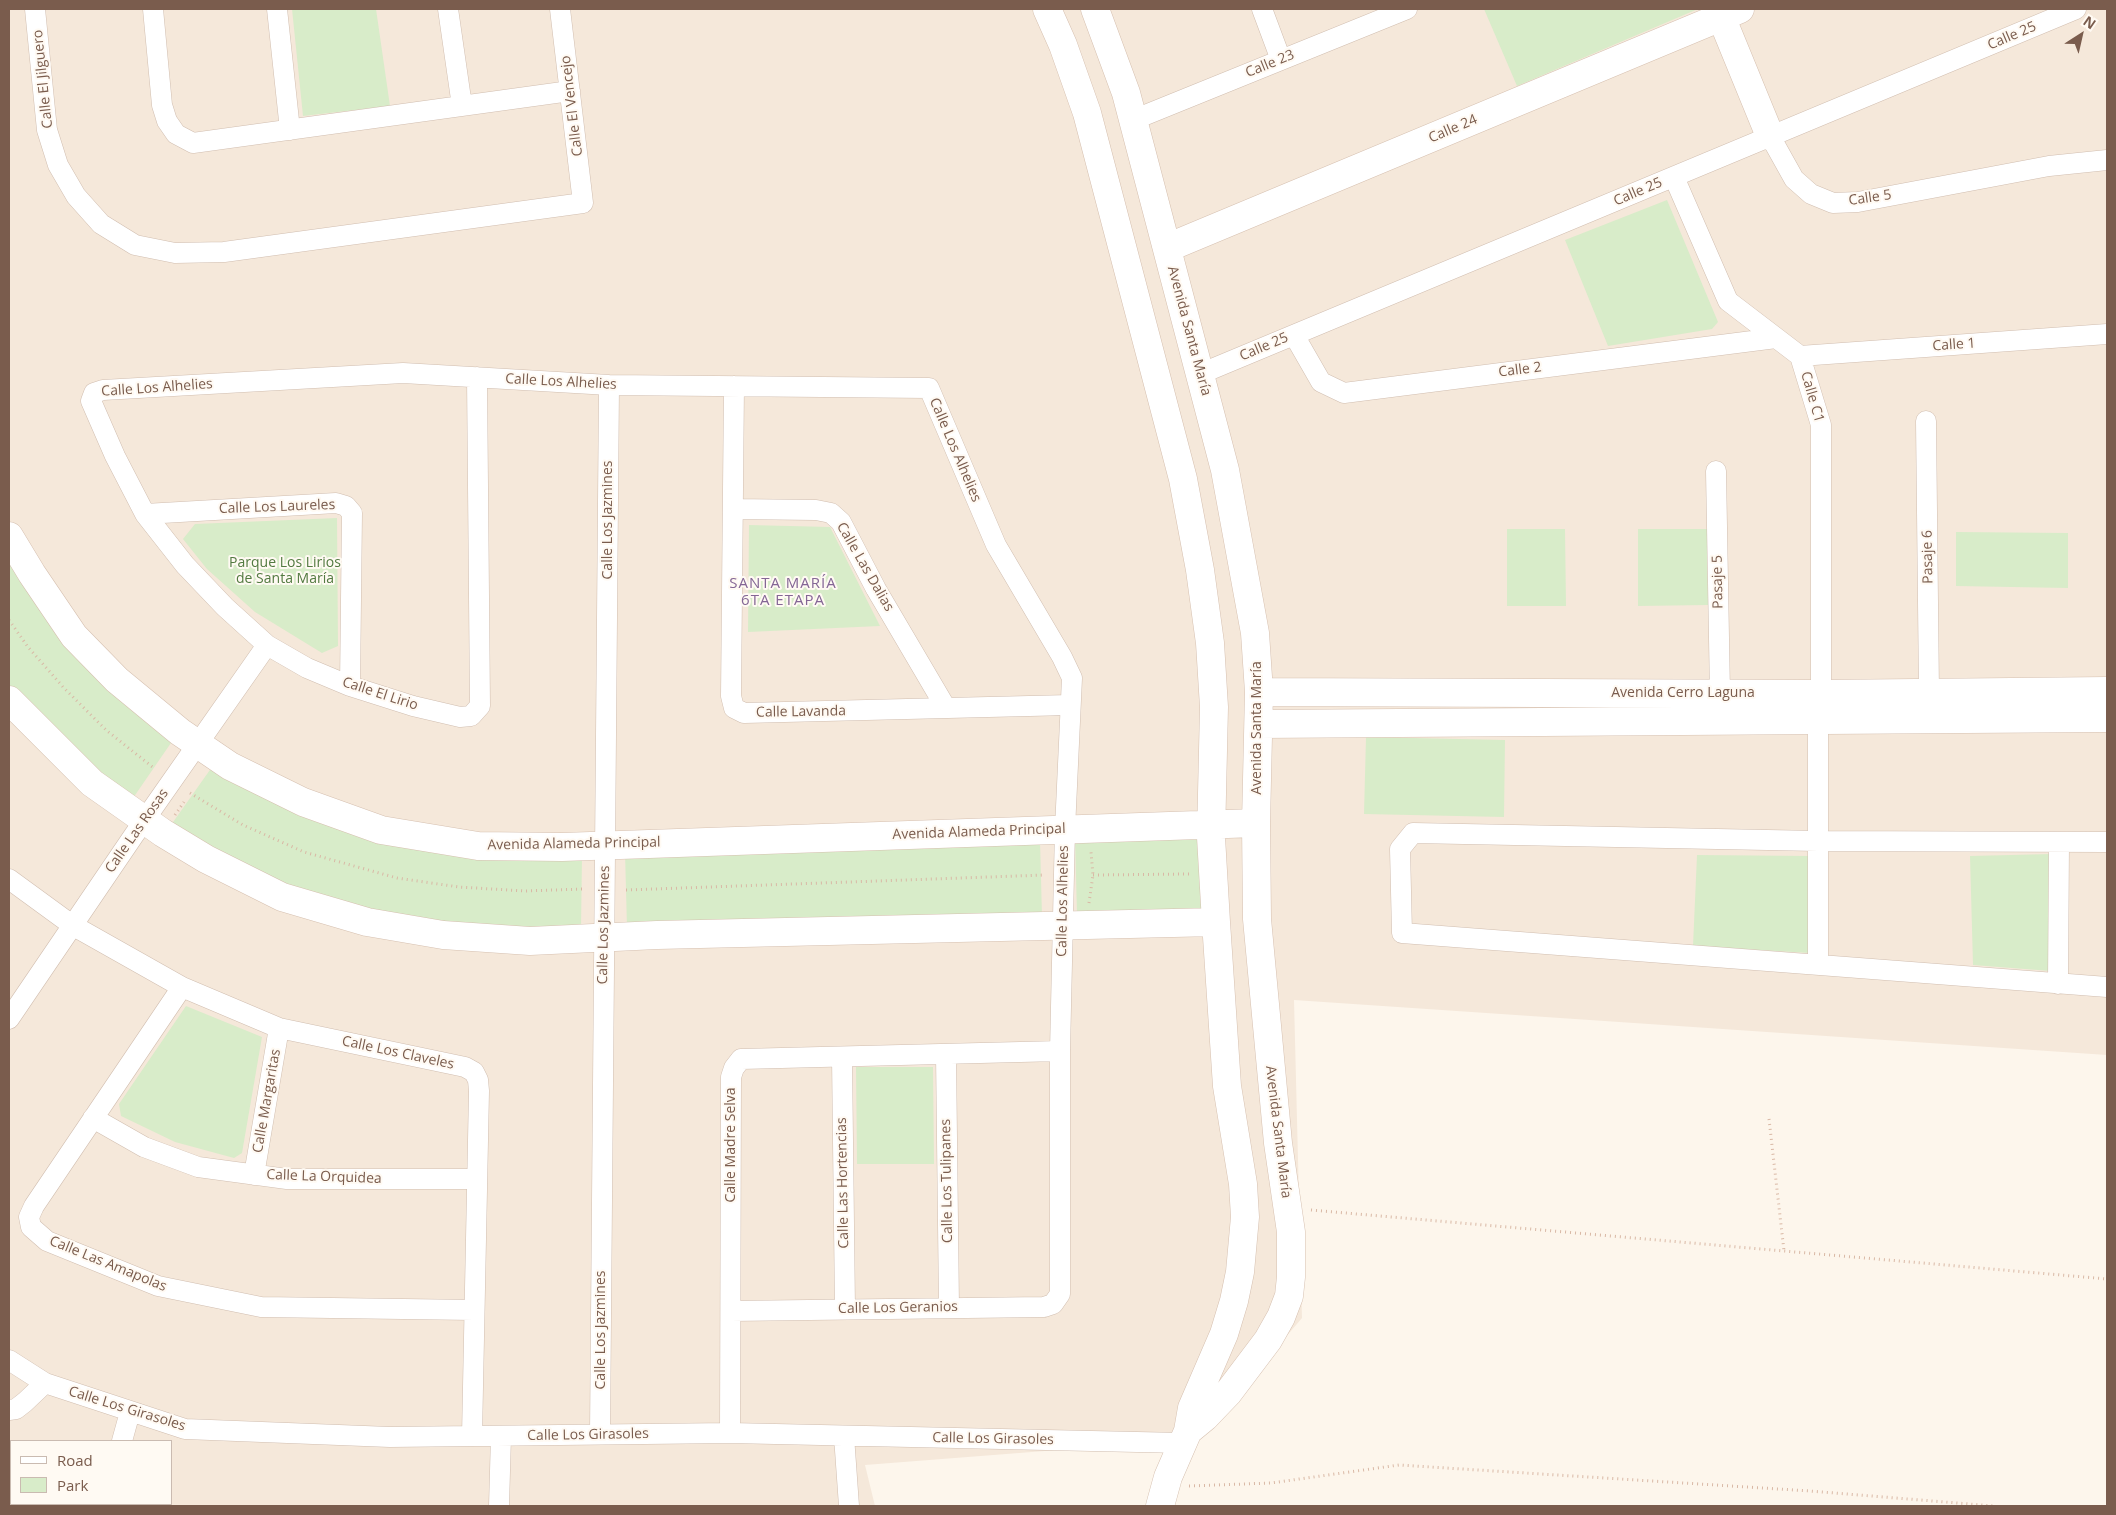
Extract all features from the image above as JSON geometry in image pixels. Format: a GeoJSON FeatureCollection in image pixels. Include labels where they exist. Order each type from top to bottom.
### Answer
{"type":"FeatureCollection","features":[{"type":"Feature","properties":{"kind":"street","name":"Calle El Jilguero"},"geometry":{"type":"LineString","coordinates":[[35,9],[47,130],[58,165],[76,196],[101,224],[135,245],[176,253],[224,252],[583,203]]}},
{"type":"Feature","properties":{"kind":"street"},"geometry":{"type":"LineString","coordinates":[[153,9],[162,105],[166,121],[176,134],[193,143],[570,91]]}},
{"type":"Feature","properties":{"kind":"street"},"geometry":{"type":"LineString","coordinates":[[278,9],[290,130]]}},
{"type":"Feature","properties":{"kind":"street"},"geometry":{"type":"LineString","coordinates":[[448,9],[462,106]]}},
{"type":"Feature","properties":{"kind":"street","name":"Calle El Vencejo"},"geometry":{"type":"LineString","coordinates":[[560,9],[583,203]]}},
{"type":"Feature","properties":{"kind":"street","name":"Avenida Santa María"},"geometry":{"type":"LineString","coordinates":[[1046,9],[1063,45],[1086,113],[1183,479],[1200,570],[1210,643],[1214,706],[1212,824],[1216,922],[1227,1086],[1243,1184],[1244,1225],[1240,1272],[1234,1301],[1224,1334],[1192,1408],[1185,1437],[1162,1497]]}},
{"type":"Feature","properties":{"kind":"street","name":"Avenida Santa María"},"geometry":{"type":"LineString","coordinates":[[1095,9],[1126,93],[1225,470],[1255,632],[1259,692],[1256,822],[1258,919],[1278,1143],[1288,1208],[1291,1277],[1289,1296],[1281,1317],[1263,1348],[1234,1386],[1185,1437]]}},
{"type":"Feature","properties":{"kind":"street"},"geometry":{"type":"LineString","coordinates":[[1262,9],[1281,60]]}},
{"type":"Feature","properties":{"kind":"street","name":"Calle 23"},"geometry":{"type":"LineString","coordinates":[[1133,120],[1407,9]]}},
{"type":"Feature","properties":{"kind":"street","name":"Calle 25"},"geometry":{"type":"LineString","coordinates":[[1200,374],[2076,9]]}},
{"type":"Feature","properties":{"kind":"street","name":"Calle 5"},"geometry":{"type":"LineString","coordinates":[[1726,11],[1770,136],[1794,179],[1812,194],[1833,203],[1858,202],[2049,166],[2107,160]]}},
{"type":"Feature","properties":{"kind":"street","name":"Calle 24"},"geometry":{"type":"LineString","coordinates":[[1167,248],[1726,11]]}},
{"type":"Feature","properties":{"kind":"street","name":"Calle C1"},"geometry":{"type":"LineString","coordinates":[[1674,177],[1728,301],[1800,356],[1821,425],[1818,966]]}},
{"type":"Feature","properties":{"kind":"street","name":"Calle 1"},"geometry":{"type":"LineString","coordinates":[[1800,356],[2107,334]]}},
{"type":"Feature","properties":{"kind":"street","name":"Calle 2"},"geometry":{"type":"LineString","coordinates":[[1294,335],[1321,382],[1344,393],[1776,338]]}},
{"type":"Feature","properties":{"kind":"street","name":"Calle Los Alhelies"},"geometry":{"type":"LineString","coordinates":[[94,393],[103,390],[403,373],[609,385],[929,388],[996,545],[1062,657],[1072,678],[1065,829],[1060,1052],[1060,1294]]}},
{"type":"Feature","properties":{"kind":"street","name":"Calle El Lirio"},"geometry":{"type":"LineString","coordinates":[[94,393],[91,402],[115,456],[145,514],[185,565],[225,607],[267,645],[307,668],[350,686],[413,706],[460,717],[472,716],[480,706],[477,377]]}},
{"type":"Feature","properties":{"kind":"street","name":"Calle Los Jazmines"},"geometry":{"type":"LineString","coordinates":[[600,1434],[609,385]]}},
{"type":"Feature","properties":{"kind":"street","name":"Calle Lavanda"},"geometry":{"type":"LineString","coordinates":[[734,386],[731,696],[734,708],[744,713],[1070,705]]}},
{"type":"Feature","properties":{"kind":"street","name":"Pasaje 6"},"geometry":{"type":"LineString","coordinates":[[1926,421],[1930,693]]}},
{"type":"Feature","properties":{"kind":"street","name":"Pasaje 5"},"geometry":{"type":"LineString","coordinates":[[1716,471],[1720,694]]}},
{"type":"Feature","properties":{"kind":"street","name":"Calle Los Laureles"},"geometry":{"type":"LineString","coordinates":[[145,514],[336,503],[346,506],[352,513],[350,686]]}},
{"type":"Feature","properties":{"kind":"street","name":"Calle Las Dalias"},"geometry":{"type":"LineString","coordinates":[[733,509],[816,510],[830,513],[841,522],[876,589],[946,708]]}},
{"type":"Feature","properties":{"kind":"street","name":"Avenida Alameda Principal"},"geometry":{"type":"LineString","coordinates":[[9,536],[74,636],[117,680],[180,732],[230,766],[303,802],[381,830],[478,846],[605,845],[1256,822]]}},
{"type":"Feature","properties":{"kind":"street","name":"Calle Las Rosas"},"geometry":{"type":"LineString","coordinates":[[9,1018],[144,820],[267,645]]}},
{"type":"Feature","properties":{"kind":"street","name":"Avenida Cerro Laguna"},"geometry":{"type":"LineString","coordinates":[[1259,692],[1720,694],[1820,706],[1930,693],[2107,691]]}},
{"type":"Feature","properties":{"kind":"street"},"geometry":{"type":"LineString","coordinates":[[9,700],[92,783],[144,820],[206,859],[282,897],[367,922],[443,935],[530,940],[1216,922]]}},
{"type":"Feature","properties":{"kind":"street"},"geometry":{"type":"LineString","coordinates":[[1259,724],[1820,706],[2107,718]]}},
{"type":"Feature","properties":{"kind":"street"},"geometry":{"type":"LineString","coordinates":[[2107,842],[1818,842],[1413,834],[1400,850],[1402,933],[2107,987]]}},
{"type":"Feature","properties":{"kind":"street"},"geometry":{"type":"LineString","coordinates":[[2058,984],[2059,842]]}},
{"type":"Feature","properties":{"kind":"street","name":"Calle Los Claveles"},"geometry":{"type":"LineString","coordinates":[[9,879],[72,925],[182,987],[279,1028],[465,1067],[474,1072],[478,1080],[479,1091],[472,1436]]}},
{"type":"Feature","properties":{"kind":"street","name":"Calle Las Amapolas"},"geometry":{"type":"LineString","coordinates":[[182,987],[34,1206],[29,1217],[31,1227],[47,1241],[158,1286],[261,1307],[474,1310]]}},
{"type":"Feature","properties":{"kind":"street","name":"Calle Margaritas"},"geometry":{"type":"LineString","coordinates":[[254,1175],[279,1028]]}},
{"type":"Feature","properties":{"kind":"street","name":"Calle Madre Selva"},"geometry":{"type":"LineString","coordinates":[[730,1433],[731,1077],[734,1068],[741,1059],[1060,1052]]}},
{"type":"Feature","properties":{"kind":"street","name":"Calle Los Tulipanes"},"geometry":{"type":"LineString","coordinates":[[946,1054],[949,1308]]}},
{"type":"Feature","properties":{"kind":"street","name":"Calle Las Hortencias"},"geometry":{"type":"LineString","coordinates":[[842,1057],[844,1309]]}},
{"type":"Feature","properties":{"kind":"street","name":"Calle La Orquidea"},"geometry":{"type":"LineString","coordinates":[[93,1118],[144,1147],[198,1167],[287,1179],[476,1179]]}},
{"type":"Feature","properties":{"kind":"street","name":"Calle Los Geranios"},"geometry":{"type":"LineString","coordinates":[[730,1311],[1044,1307],[1053,1304],[1060,1294]]}},
{"type":"Feature","properties":{"kind":"street","name":"Calle Los Girasoles"},"geometry":{"type":"LineString","coordinates":[[9,1360],[45,1383],[185,1429],[390,1437],[730,1433],[844,1436],[1185,1437]]}},
{"type":"Feature","properties":{"kind":"street"},"geometry":{"type":"LineString","coordinates":[[9,1410],[16,1409],[45,1383]]}},
{"type":"Feature","properties":{"kind":"street"},"geometry":{"type":"LineString","coordinates":[[122,1440],[130,1412]]}},
{"type":"Feature","properties":{"kind":"street"},"geometry":{"type":"LineString","coordinates":[[499,1506],[501,1436]]}},
{"type":"Feature","properties":{"kind":"street"},"geometry":{"type":"LineString","coordinates":[[844,1436],[849,1506]]}},
{"type":"Feature","properties":{"kind":"path"},"geometry":{"type":"LineString","coordinates":[[9,620],[28,647],[63,687],[106,730],[154,769]]}},
{"type":"Feature","properties":{"kind":"path"},"geometry":{"type":"LineString","coordinates":[[190,793],[243,825],[304,852],[397,878],[459,887],[525,891],[583,889]]}},
{"type":"Feature","properties":{"kind":"path"},"geometry":{"type":"LineString","coordinates":[[1089,905],[1093,875],[1090,846]]}},
{"type":"Feature","properties":{"kind":"path"},"geometry":{"type":"LineString","coordinates":[[1093,875],[1191,874]]}},
{"type":"Feature","properties":{"kind":"path"},"geometry":{"type":"LineString","coordinates":[[626,890],[1048,875]]}},
{"type":"Feature","properties":{"kind":"path"},"geometry":{"type":"LineString","coordinates":[[1769,1119],[1784,1251]]}},
{"type":"Feature","properties":{"kind":"path"},"geometry":{"type":"LineString","coordinates":[[1288,1208],[2107,1279]]}},
{"type":"Feature","properties":{"kind":"path"},"geometry":{"type":"LineString","coordinates":[[1162,1497],[1399,1465],[1810,1491],[1994,1506]]}},
{"type":"Feature","properties":{"kind":"shaded area"},"geometry":{"type":"Polygon","coordinates":[[[9,9],[2107,9],[2107,1055],[1294,1000],[1302,1318],[1199,1439],[865,1465],[875,1506],[9,1506],[9,9]]]}},
{"type":"Feature","properties":{"kind":"green space"},"geometry":{"type":"Polygon","coordinates":[[[292,9],[376,9],[390,106],[303,116],[292,9]]]}},
{"type":"Feature","properties":{"kind":"green space"},"geometry":{"type":"Polygon","coordinates":[[[1484,9],[1698,9],[1517,86],[1484,9]]]}},
{"type":"Feature","properties":{"kind":"green space"},"geometry":{"type":"Polygon","coordinates":[[[1667,200],[1718,322],[1712,329],[1608,346],[1565,240],[1667,200]]]}},
{"type":"Feature","properties":{"kind":"green space","name":"Parque Los Lirios de Santa María"},"geometry":{"type":"Polygon","coordinates":[[[337,518],[338,646],[322,653],[255,612],[207,569],[183,539],[195,524],[337,518]]]}},
{"type":"Feature","properties":{"kind":"green space"},"geometry":{"type":"Polygon","coordinates":[[[749,525],[830,527],[880,626],[748,632],[749,525]]]}},
{"type":"Feature","properties":{"kind":"green space"},"geometry":{"type":"Polygon","coordinates":[[[1507,529],[1565,529],[1566,606],[1507,606],[1507,529]]]}},
{"type":"Feature","properties":{"kind":"green space"},"geometry":{"type":"Polygon","coordinates":[[[1638,529],[1707,529],[1708,605],[1638,606],[1638,529]]]}},
{"type":"Feature","properties":{"kind":"green space"},"geometry":{"type":"Polygon","coordinates":[[[1956,532],[2068,533],[2068,588],[1956,586],[1956,532]]]}},
{"type":"Feature","properties":{"kind":"green space"},"geometry":{"type":"Polygon","coordinates":[[[9,554],[173,740],[131,801],[26,706],[9,685],[9,554]]]}},
{"type":"Feature","properties":{"kind":"green space"},"geometry":{"type":"Polygon","coordinates":[[[1366,737],[1505,740],[1504,817],[1364,814],[1366,737]]]}},
{"type":"Feature","properties":{"kind":"green space"},"geometry":{"type":"Polygon","coordinates":[[[212,767],[297,811],[582,857],[581,928],[527,930],[444,924],[369,909],[286,885],[210,850],[171,825],[212,767]]]}},
{"type":"Feature","properties":{"kind":"green space"},"geometry":{"type":"Polygon","coordinates":[[[1204,835],[1205,913],[1077,915],[1075,837],[1204,835]]]}},
{"type":"Feature","properties":{"kind":"green space"},"geometry":{"type":"Polygon","coordinates":[[[1040,840],[1042,917],[627,928],[625,852],[1040,840]]]}},
{"type":"Feature","properties":{"kind":"green space"},"geometry":{"type":"Polygon","coordinates":[[[2052,854],[2051,971],[1973,965],[1970,856],[2052,854]]]}},
{"type":"Feature","properties":{"kind":"green space"},"geometry":{"type":"Polygon","coordinates":[[[1697,855],[1810,856],[1810,953],[1693,946],[1697,855]]]}},
{"type":"Feature","properties":{"kind":"green space"},"geometry":{"type":"Polygon","coordinates":[[[186,1006],[262,1037],[242,1153],[234,1158],[175,1142],[121,1116],[119,1104],[186,1006]]]}},
{"type":"Feature","properties":{"kind":"green space"},"geometry":{"type":"Polygon","coordinates":[[[856,1067],[933,1067],[934,1164],[857,1164],[856,1067]]]}},
{"type":"Feature","properties":{"kind":"district","name":"SANTA MARÍA 6TA ETAPA"},"geometry":{"type":"Point","coordinates":[783,592]}}]}
